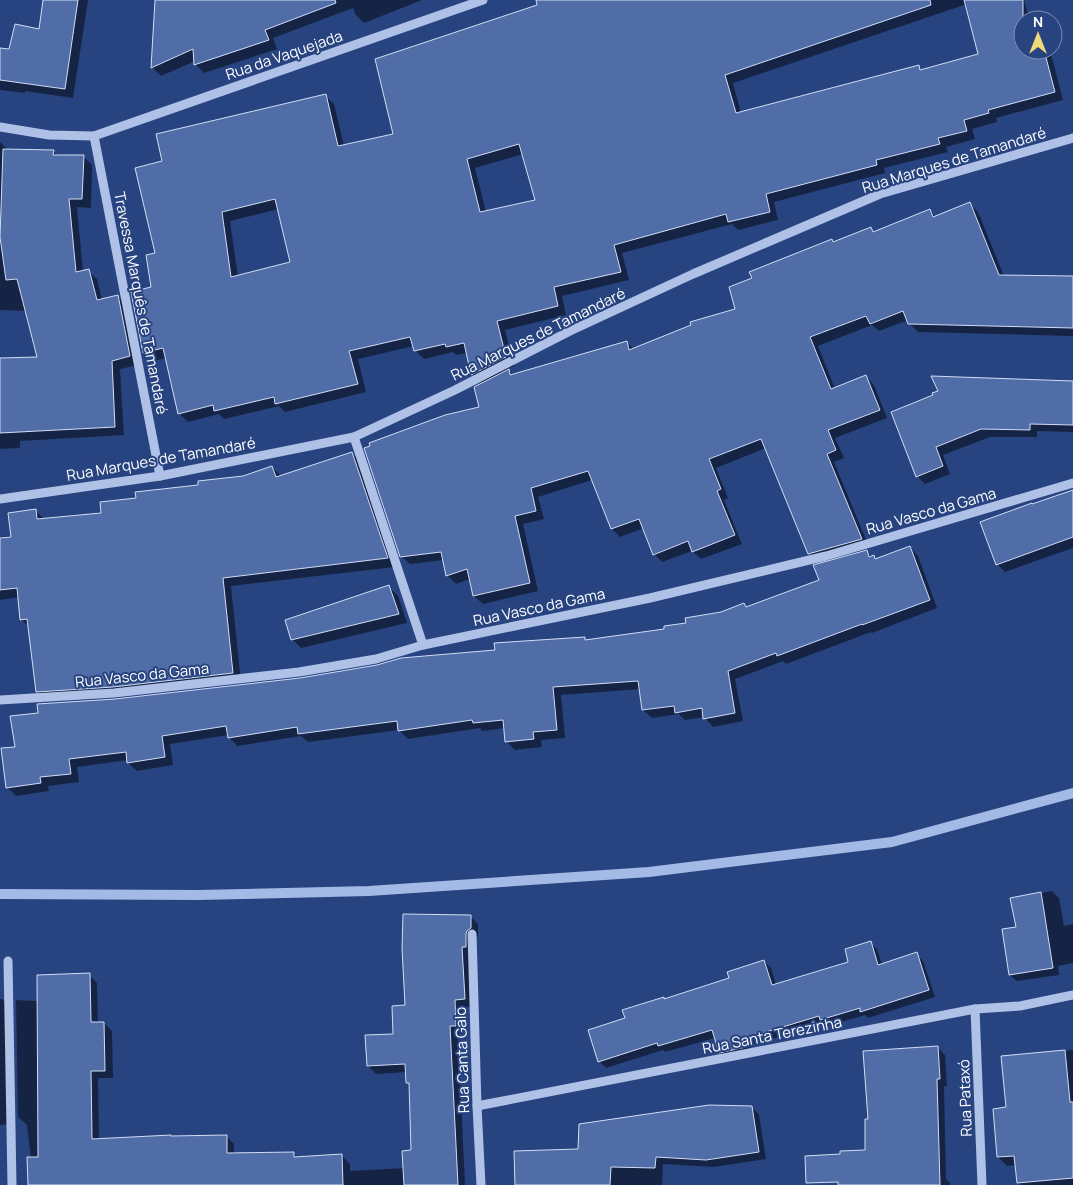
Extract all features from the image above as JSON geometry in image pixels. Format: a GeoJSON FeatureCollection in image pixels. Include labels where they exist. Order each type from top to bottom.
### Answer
{"type":"FeatureCollection","features":[{"type":"Feature","properties":{"kind":"street","name":"Rua da Vaquejada"},"geometry":{"type":"LineString","coordinates":[[94,136],[483,0]]}},
{"type":"Feature","properties":{"kind":"street"},"geometry":{"type":"LineString","coordinates":[[0,127],[49,135],[94,136]]}},
{"type":"Feature","properties":{"kind":"street","name":"Travessa Marquês de Tamandaré"},"geometry":{"type":"LineString","coordinates":[[94,136],[160,476]]}},
{"type":"Feature","properties":{"kind":"street","name":"Rua Marques de Tamandaré"},"geometry":{"type":"LineString","coordinates":[[0,499],[160,476],[354,437],[454,390],[570,331],[693,274],[880,194],[1073,138]]}},
{"type":"Feature","properties":{"kind":"street"},"geometry":{"type":"LineString","coordinates":[[354,437],[423,645]]}},
{"type":"Feature","properties":{"kind":"street","name":"Rua Vasco da Gama"},"geometry":{"type":"LineString","coordinates":[[0,700],[114,693],[289,673],[376,659],[423,645],[650,598],[826,556],[1073,483]]}},
{"type":"Feature","properties":{"kind":"street","name":"Rua Canta Galo"},"geometry":{"type":"LineString","coordinates":[[472,934],[480,1185]]}},
{"type":"Feature","properties":{"kind":"street"},"geometry":{"type":"LineString","coordinates":[[8,961],[12,1185]]}},
{"type":"Feature","properties":{"kind":"street","name":"Rua Santa Terezinha"},"geometry":{"type":"LineString","coordinates":[[477,1106],[974,1009],[1020,1006],[1073,995]]}},
{"type":"Feature","properties":{"kind":"street","name":"Rua Pataxó"},"geometry":{"type":"LineString","coordinates":[[974,1009],[982,1185]]}},
{"type":"Feature","properties":{"kind":"building"},"geometry":{"type":"Polygon","coordinates":[[[43,0],[78,0],[65,89],[0,80],[0,48],[9,49],[15,24],[39,29],[43,0]]]}},
{"type":"Feature","properties":{"kind":"building"},"geometry":{"type":"Polygon","coordinates":[[[155,0],[335,0],[336,3],[265,30],[269,40],[194,65],[193,49],[151,68],[155,0]]]}},
{"type":"Feature","properties":{"kind":"building"},"geometry":{"type":"Polygon","coordinates":[[[536,0],[930,0],[931,5],[725,75],[736,113],[919,65],[920,70],[978,54],[964,0],[1023,0],[1023,10],[1013,10],[1013,60],[1047,60],[1055,92],[988,110],[989,113],[964,120],[967,131],[938,138],[940,144],[876,160],[877,165],[766,194],[770,212],[728,222],[726,214],[614,245],[621,272],[554,287],[558,306],[497,321],[506,357],[471,375],[464,343],[446,347],[445,344],[414,351],[410,337],[349,351],[358,384],[275,404],[274,397],[214,411],[213,405],[178,414],[163,348],[143,353],[131,292],[151,287],[146,255],[155,253],[135,168],[162,161],[156,134],[326,94],[338,146],[393,134],[375,59],[537,5],[536,0]],[[519,144],[467,159],[480,212],[535,200],[519,144]],[[275,199],[222,212],[231,277],[290,262],[275,199]]]}},
{"type":"Feature","properties":{"kind":"building"},"geometry":{"type":"Polygon","coordinates":[[[3,149],[54,150],[53,155],[84,155],[82,199],[69,199],[76,272],[89,269],[97,300],[118,295],[130,356],[112,361],[115,427],[0,433],[0,358],[37,357],[17,279],[6,280],[0,237],[3,149]]]}},
{"type":"Feature","properties":{"kind":"building"},"geometry":{"type":"Polygon","coordinates":[[[970,202],[999,275],[1073,276],[1073,328],[908,324],[903,311],[870,324],[866,316],[810,337],[831,389],[866,375],[880,410],[828,430],[836,450],[827,454],[862,539],[808,554],[761,439],[709,459],[721,489],[717,491],[735,535],[692,552],[688,541],[653,555],[639,519],[611,529],[588,471],[531,488],[536,511],[515,516],[530,583],[473,596],[467,569],[446,576],[441,552],[400,557],[364,448],[370,446],[369,443],[445,415],[479,407],[474,387],[509,369],[510,375],[627,341],[629,350],[691,325],[690,322],[735,309],[729,287],[752,278],[749,272],[832,239],[833,242],[871,227],[873,232],[930,209],[933,217],[970,202]]]}},
{"type":"Feature","properties":{"kind":"building"},"geometry":{"type":"Polygon","coordinates":[[[931,376],[1073,381],[1073,425],[1030,424],[1030,430],[981,429],[936,447],[943,466],[916,477],[891,412],[933,395],[932,393],[938,391],[931,376]]]}},
{"type":"Feature","properties":{"kind":"building"},"geometry":{"type":"Polygon","coordinates":[[[352,452],[388,558],[223,578],[233,673],[113,687],[36,692],[27,619],[20,620],[17,588],[0,590],[0,538],[11,537],[8,513],[36,509],[37,519],[101,513],[100,502],[136,498],[135,492],[198,485],[198,481],[243,476],[272,466],[276,477],[352,452]]]}},
{"type":"Feature","properties":{"kind":"building"},"geometry":{"type":"Polygon","coordinates":[[[1073,490],[1073,537],[996,565],[980,522],[1073,490]]]}},
{"type":"Feature","properties":{"kind":"building"},"geometry":{"type":"Polygon","coordinates":[[[910,546],[930,600],[777,656],[776,653],[728,671],[735,713],[703,719],[702,708],[675,713],[674,706],[642,710],[638,681],[553,687],[557,730],[533,732],[534,739],[505,742],[503,720],[473,723],[472,720],[398,731],[397,721],[298,734],[297,727],[228,738],[226,726],[162,736],[165,757],[127,763],[126,752],[69,759],[71,774],[40,777],[41,783],[6,788],[1,748],[15,747],[10,716],[38,713],[37,704],[115,699],[300,678],[377,665],[401,658],[495,650],[494,643],[585,637],[585,640],[664,629],[664,626],[686,623],[685,618],[721,612],[744,603],[746,607],[819,580],[813,565],[867,550],[869,557],[874,555],[875,559],[910,546]]]}},
{"type":"Feature","properties":{"kind":"building"},"geometry":{"type":"Polygon","coordinates":[[[389,585],[399,614],[291,640],[285,620],[389,585]]]}},
{"type":"Feature","properties":{"kind":"building"},"geometry":{"type":"Polygon","coordinates":[[[1041,892],[1053,968],[1009,975],[1002,929],[1016,927],[1010,898],[1041,892]]]}},
{"type":"Feature","properties":{"kind":"building"},"geometry":{"type":"Polygon","coordinates":[[[403,914],[471,915],[471,928],[466,934],[466,947],[462,947],[465,999],[455,1000],[456,1026],[450,1026],[458,1185],[404,1185],[402,1151],[411,1150],[409,1083],[406,1083],[405,1064],[367,1066],[365,1035],[393,1034],[392,1006],[405,1005],[402,949],[403,914]]]}},
{"type":"Feature","properties":{"kind":"building"},"geometry":{"type":"Polygon","coordinates":[[[871,941],[878,965],[917,952],[929,990],[860,1012],[860,1008],[820,1020],[819,1016],[743,1039],[746,1047],[719,1053],[712,1030],[658,1046],[657,1043],[598,1062],[588,1030],[625,1018],[622,1010],[729,978],[727,972],[764,960],[772,985],[848,962],[845,949],[871,941]]]}},
{"type":"Feature","properties":{"kind":"building"},"geometry":{"type":"Polygon","coordinates":[[[90,973],[91,1022],[104,1022],[105,1071],[91,1071],[92,1139],[171,1135],[227,1135],[227,1153],[294,1152],[294,1157],[342,1154],[343,1185],[28,1185],[27,1157],[38,1157],[37,975],[90,973]]]}},
{"type":"Feature","properties":{"kind":"building"},"geometry":{"type":"Polygon","coordinates":[[[938,1046],[940,1079],[937,1079],[940,1185],[838,1185],[838,1182],[806,1183],[805,1156],[865,1150],[865,1119],[868,1119],[863,1051],[938,1046]]]}},
{"type":"Feature","properties":{"kind":"building"},"geometry":{"type":"Polygon","coordinates":[[[1065,1050],[1070,1102],[1073,1102],[1073,1178],[1017,1183],[1014,1156],[997,1157],[993,1109],[1006,1107],[1001,1056],[1065,1050]]]}},
{"type":"Feature","properties":{"kind":"building"},"geometry":{"type":"Polygon","coordinates":[[[709,1105],[752,1106],[759,1152],[706,1160],[656,1157],[655,1168],[611,1167],[610,1185],[515,1185],[514,1151],[578,1149],[579,1124],[709,1105]]]}},
{"type":"Feature","properties":{"kind":"waterway"},"geometry":{"type":"LineString","coordinates":[[0,894],[198,895],[369,891],[649,872],[892,842],[1073,793]]}}]}
